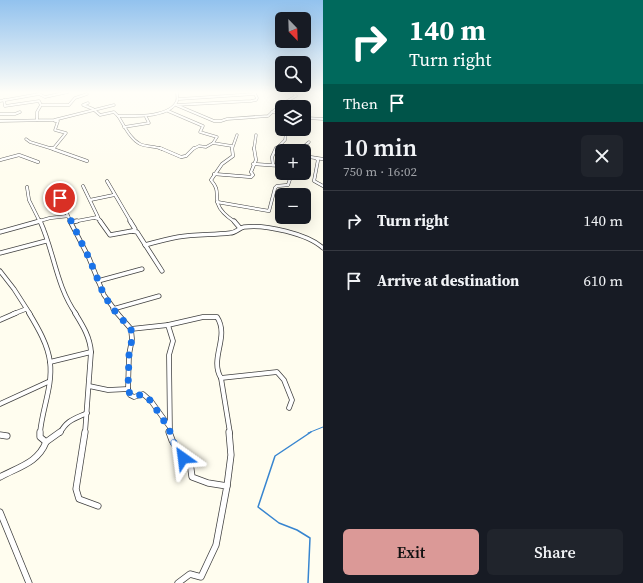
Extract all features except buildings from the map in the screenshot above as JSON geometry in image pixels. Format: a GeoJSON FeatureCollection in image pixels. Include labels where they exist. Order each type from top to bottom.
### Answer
{"type":"FeatureCollection","features":[{"type":"Feature","properties":{"kind":"street"},"geometry":{"type":"LineString","coordinates":[[0,120],[58,119]]}},
{"type":"Feature","properties":{"kind":"street"},"geometry":{"type":"LineString","coordinates":[[120,119],[124,127],[140,144],[154,146],[181,157],[186,156],[192,149],[199,146],[206,147],[213,143],[217,137],[200,132],[203,126],[187,119]]}},
{"type":"Feature","properties":{"kind":"street"},"geometry":{"type":"LineString","coordinates":[[124,127],[149,123],[147,119]]}},
{"type":"Feature","properties":{"kind":"street"},"geometry":{"type":"LineString","coordinates":[[211,119],[218,122],[227,119]]}},
{"type":"Feature","properties":{"kind":"street"},"geometry":{"type":"LineString","coordinates":[[53,149],[66,133],[55,130],[58,121],[54,120]]}},
{"type":"Feature","properties":{"kind":"street"},"geometry":{"type":"LineString","coordinates":[[237,134],[232,146],[233,156],[222,164],[211,180],[217,187],[217,202],[227,216],[237,223],[240,228]]}},
{"type":"Feature","properties":{"kind":"street"},"geometry":{"type":"LineString","coordinates":[[214,174],[251,177],[253,175],[253,164],[256,160],[254,148],[256,134]]}},
{"type":"Feature","properties":{"kind":"street"},"geometry":{"type":"LineString","coordinates":[[253,164],[273,165],[271,159],[276,147],[285,140],[286,136]]}},
{"type":"Feature","properties":{"kind":"street"},"geometry":{"type":"LineString","coordinates":[[26,139],[30,142],[53,149],[60,153],[72,155],[87,161]]}},
{"type":"Feature","properties":{"kind":"street"},"geometry":{"type":"LineString","coordinates":[[213,143],[232,146]]}},
{"type":"Feature","properties":{"kind":"street"},"geometry":{"type":"LineString","coordinates":[[0,156],[1,160],[22,154],[38,162]]}},
{"type":"Feature","properties":{"kind":"street"},"geometry":{"type":"LineString","coordinates":[[311,157],[323,159]]}},
{"type":"Feature","properties":{"kind":"street"},"geometry":{"type":"LineString","coordinates":[[316,158],[318,160],[314,181],[323,186]]}},
{"type":"Feature","properties":{"kind":"street"},"geometry":{"type":"LineString","coordinates":[[217,202],[269,211],[275,188],[277,186],[288,185],[290,180]]}},
{"type":"Feature","properties":{"kind":"street"},"geometry":{"type":"LineString","coordinates":[[107,181],[135,229],[132,231]]}},
{"type":"Feature","properties":{"kind":"street"},"geometry":{"type":"LineString","coordinates":[[83,186],[98,216],[95,218]]}},
{"type":"Feature","properties":{"kind":"street"},"geometry":{"type":"LineString","coordinates":[[27,187],[29,200],[53,258],[58,281],[83,326],[90,342],[91,352],[87,414],[83,453],[78,468],[76,489],[80,499],[98,506]]}},
{"type":"Feature","properties":{"kind":"street"},"geometry":{"type":"LineString","coordinates":[[58,193],[89,258],[104,295],[113,309],[131,329],[132,339],[129,355],[128,389],[130,394],[134,397],[143,394],[149,398],[162,419],[169,426]]}},
{"type":"Feature","properties":{"kind":"street"},"geometry":{"type":"LineString","coordinates":[[90,200],[114,194]]}},
{"type":"Feature","properties":{"kind":"street"},"geometry":{"type":"LineString","coordinates":[[0,232],[64,215],[68,216]]}},
{"type":"Feature","properties":{"kind":"street"},"geometry":{"type":"LineString","coordinates":[[71,222],[95,218],[99,219],[110,235],[132,231],[137,232],[162,272]]}},
{"type":"Feature","properties":{"kind":"street"},"geometry":{"type":"LineString","coordinates":[[145,245],[179,237],[233,233],[240,228],[250,227],[272,229],[296,234],[319,243],[323,248]]}},
{"type":"Feature","properties":{"kind":"street"},"geometry":{"type":"LineString","coordinates":[[0,253],[46,241]]}},
{"type":"Feature","properties":{"kind":"street"},"geometry":{"type":"LineString","coordinates":[[98,281],[142,269]]}},
{"type":"Feature","properties":{"kind":"street"},"geometry":{"type":"LineString","coordinates":[[0,271],[15,288],[46,345],[50,362],[40,431],[40,437],[46,442]]}},
{"type":"Feature","properties":{"kind":"street"},"geometry":{"type":"LineString","coordinates":[[113,309],[159,296]]}},
{"type":"Feature","properties":{"kind":"street"},"geometry":{"type":"LineString","coordinates":[[0,320],[26,309]]}},
{"type":"Feature","properties":{"kind":"street"},"geometry":{"type":"LineString","coordinates":[[131,329],[168,325],[203,317],[217,317],[221,321],[223,330],[216,367],[218,375],[221,378],[221,388],[231,438],[231,467],[216,545],[201,577],[190,574],[178,583]]}},
{"type":"Feature","properties":{"kind":"street"},"geometry":{"type":"LineString","coordinates":[[168,325],[173,341],[169,355],[169,426],[171,438],[183,458],[190,462],[192,477],[208,483],[227,486]]}},
{"type":"Feature","properties":{"kind":"street"},"geometry":{"type":"LineString","coordinates":[[50,362],[91,352]]}},
{"type":"Feature","properties":{"kind":"street"},"geometry":{"type":"LineString","coordinates":[[221,378],[277,372],[284,380],[292,400],[289,408]]}},
{"type":"Feature","properties":{"kind":"street"},"geometry":{"type":"LineString","coordinates":[[0,404],[48,382]]}},
{"type":"Feature","properties":{"kind":"street"},"geometry":{"type":"LineString","coordinates":[[89,386],[95,389],[123,391],[128,389]]}},
{"type":"Feature","properties":{"kind":"street"},"geometry":{"type":"LineString","coordinates":[[0,477],[18,467],[34,461],[38,457],[46,442],[59,434],[65,424],[87,414]]}},
{"type":"Feature","properties":{"kind":"street"},"geometry":{"type":"LineString","coordinates":[[0,435],[7,436]]}},
{"type":"Feature","properties":{"kind":"street"},"geometry":{"type":"LineString","coordinates":[[0,512],[29,583]]}},
{"type":"Feature","properties":{"kind":"waterway"},"geometry":{"type":"LineString","coordinates":[[308,433],[323,427]]}},
{"type":"Feature","properties":{"kind":"waterway"},"geometry":{"type":"LineString","coordinates":[[308,583],[310,538],[297,530],[279,523],[258,507],[275,456],[311,432]]}},
{"type":"Feature","properties":{"kind":"route"},"geometry":{"type":"LineString","coordinates":[[60,198],[89,258],[104,295],[113,309],[131,329],[132,339],[129,355],[130,376],[128,389],[130,394],[134,397],[143,394],[149,398],[162,419],[169,426],[171,438],[183,458]]}}]}
